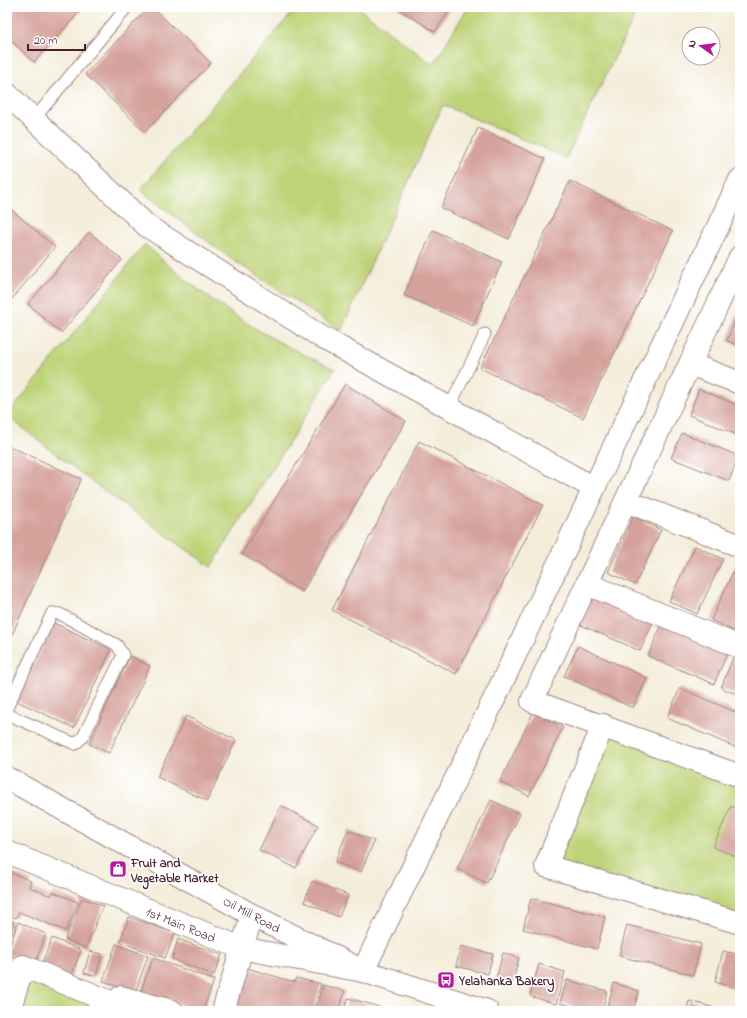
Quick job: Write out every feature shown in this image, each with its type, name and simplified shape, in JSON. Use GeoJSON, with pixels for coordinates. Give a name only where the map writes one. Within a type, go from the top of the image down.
{"type":"FeatureCollection","features":[{"type":"Feature","properties":{"kind":"street"},"geometry":{"type":"LineString","coordinates":[[7,94],[147,226],[323,338],[594,488]]}},
{"type":"Feature","properties":{"kind":"street"},"geometry":{"type":"LineString","coordinates":[[363,971],[740,180]]}},
{"type":"Feature","properties":{"kind":"street"},"geometry":{"type":"LineString","coordinates":[[740,257],[532,700],[740,776]]}},
{"type":"Feature","properties":{"kind":"street"},"geometry":{"type":"LineString","coordinates":[[690,364],[740,383]]}},
{"type":"Feature","properties":{"kind":"street"},"geometry":{"type":"LineString","coordinates":[[626,501],[740,546]]}},
{"type":"Feature","properties":{"kind":"street"},"geometry":{"type":"LineString","coordinates":[[587,584],[740,647]]}},
{"type":"Feature","properties":{"kind":"street"},"geometry":{"type":"LineString","coordinates":[[603,725],[546,866],[740,923]]}},
{"type":"Feature","properties":{"kind":"street","name":"Oil Mill Road"},"geometry":{"type":"LineString","coordinates":[[7,778],[252,915],[363,971],[487,1011]]}},
{"type":"Feature","properties":{"kind":"street","name":"1st Main Road"},"geometry":{"type":"LineString","coordinates":[[7,852],[241,948],[363,971]]}},
{"type":"Feature","properties":{"kind":"street"},"geometry":{"type":"LineString","coordinates":[[223,1011],[252,915]]}},
{"type":"Feature","properties":{"kind":"street"},"geometry":{"type":"LineString","coordinates":[[9,1011],[23,966],[117,1008],[121,997],[172,1011]]}},
{"type":"Feature","properties":{"kind":"lane"},"geometry":{"type":"LineString","coordinates":[[34,119],[127,7]]}},
{"type":"Feature","properties":{"kind":"lane"},"geometry":{"type":"LineString","coordinates":[[449,408],[485,334]]}},
{"type":"Feature","properties":{"kind":"lane"},"geometry":{"type":"LineString","coordinates":[[7,708],[52,613],[60,614],[117,645],[123,655],[83,737],[75,744],[7,714]]}},
{"type":"Feature","properties":{"kind":"green space"},"geometry":{"type":"Polygon","coordinates":[[[297,7],[357,7],[433,65],[468,7],[639,7],[566,158],[443,105],[341,331],[230,258],[140,190],[297,7]]]}},
{"type":"Feature","properties":{"kind":"green space"},"geometry":{"type":"Polygon","coordinates":[[[145,244],[189,282],[234,315],[283,344],[335,369],[211,567],[95,484],[7,416],[145,244]]]}},
{"type":"Feature","properties":{"kind":"green space"},"geometry":{"type":"Polygon","coordinates":[[[603,725],[740,776],[740,923],[546,866],[603,725]]]}},
{"type":"Feature","properties":{"kind":"green space"},"geometry":{"type":"Polygon","coordinates":[[[29,973],[112,1011],[17,1011],[29,973]]]}},
{"type":"Feature","properties":{"kind":"building"},"geometry":{"type":"Polygon","coordinates":[[[11,7],[84,7],[34,62],[7,37],[7,11],[11,7]]]}},
{"type":"Feature","properties":{"kind":"building"},"geometry":{"type":"Polygon","coordinates":[[[149,7],[152,7],[211,63],[145,132],[85,74],[149,7]]]}},
{"type":"Feature","properties":{"kind":"building"},"geometry":{"type":"Polygon","coordinates":[[[396,7],[452,7],[435,32],[396,7]]]}},
{"type":"Feature","properties":{"kind":"building"},"geometry":{"type":"Polygon","coordinates":[[[478,128],[545,159],[509,239],[441,208],[478,128]]]}},
{"type":"Feature","properties":{"kind":"building"},"geometry":{"type":"Polygon","coordinates":[[[570,181],[673,231],[583,418],[480,368],[570,181]]]}},
{"type":"Feature","properties":{"kind":"building"},"geometry":{"type":"Polygon","coordinates":[[[7,206],[55,247],[7,305],[7,206]]]}},
{"type":"Feature","properties":{"kind":"building"},"geometry":{"type":"Polygon","coordinates":[[[433,230],[502,262],[473,326],[404,295],[433,230]]]}},
{"type":"Feature","properties":{"kind":"building"},"geometry":{"type":"Polygon","coordinates":[[[89,232],[122,260],[61,333],[28,304],[89,232]]]}},
{"type":"Feature","properties":{"kind":"building"},"geometry":{"type":"Polygon","coordinates":[[[737,315],[740,316],[740,346],[727,341],[737,315]]]}},
{"type":"Feature","properties":{"kind":"building"},"geometry":{"type":"Polygon","coordinates":[[[345,384],[406,421],[302,592],[242,554],[345,384]]]}},
{"type":"Feature","properties":{"kind":"building"},"geometry":{"type":"Polygon","coordinates":[[[699,389],[740,406],[740,436],[689,415],[699,389]]]}},
{"type":"Feature","properties":{"kind":"building"},"geometry":{"type":"Polygon","coordinates":[[[682,433],[739,456],[729,481],[671,458],[682,433]]]}},
{"type":"Feature","properties":{"kind":"building"},"geometry":{"type":"Polygon","coordinates":[[[419,441],[543,505],[456,674],[332,610],[419,441]]]}},
{"type":"Feature","properties":{"kind":"building"},"geometry":{"type":"Polygon","coordinates":[[[7,445],[81,479],[7,646],[7,445]]]}},
{"type":"Feature","properties":{"kind":"building"},"geometry":{"type":"Polygon","coordinates":[[[633,517],[661,530],[635,585],[608,572],[633,517]]]}},
{"type":"Feature","properties":{"kind":"building"},"geometry":{"type":"Polygon","coordinates":[[[695,546],[723,559],[697,614],[669,601],[695,546]]]}},
{"type":"Feature","properties":{"kind":"building"},"geometry":{"type":"Polygon","coordinates":[[[736,565],[740,567],[740,630],[738,633],[711,620],[736,565]]]}},
{"type":"Feature","properties":{"kind":"building"},"geometry":{"type":"Polygon","coordinates":[[[588,590],[654,620],[640,651],[574,622],[588,590]]]}},
{"type":"Feature","properties":{"kind":"building"},"geometry":{"type":"Polygon","coordinates":[[[54,623],[111,650],[74,728],[17,701],[54,623]]]}},
{"type":"Feature","properties":{"kind":"building"},"geometry":{"type":"Polygon","coordinates":[[[662,624],[728,652],[714,684],[648,656],[662,624]]]}},
{"type":"Feature","properties":{"kind":"building"},"geometry":{"type":"Polygon","coordinates":[[[578,646],[647,678],[633,708],[564,676],[578,646]]]}},
{"type":"Feature","properties":{"kind":"building"},"geometry":{"type":"Polygon","coordinates":[[[734,655],[740,658],[740,695],[721,688],[734,655]]]}},
{"type":"Feature","properties":{"kind":"building"},"geometry":{"type":"Polygon","coordinates":[[[130,656],[150,666],[109,753],[89,744],[130,656]]]}},
{"type":"Feature","properties":{"kind":"building"},"geometry":{"type":"Polygon","coordinates":[[[680,688],[740,714],[740,741],[737,748],[667,718],[680,688]]]}},
{"type":"Feature","properties":{"kind":"building"},"geometry":{"type":"Polygon","coordinates":[[[533,713],[563,727],[529,796],[500,782],[533,713]]]}},
{"type":"Feature","properties":{"kind":"building"},"geometry":{"type":"Polygon","coordinates":[[[186,716],[236,740],[207,801],[157,777],[186,716]]]}},
{"type":"Feature","properties":{"kind":"building"},"geometry":{"type":"Polygon","coordinates":[[[491,800],[520,814],[487,883],[457,869],[491,800]]]}},
{"type":"Feature","properties":{"kind":"building"},"geometry":{"type":"Polygon","coordinates":[[[281,806],[318,825],[296,868],[259,850],[281,806]]]}},
{"type":"Feature","properties":{"kind":"building"},"geometry":{"type":"Polygon","coordinates":[[[731,806],[740,810],[740,858],[713,847],[731,806]]]}},
{"type":"Feature","properties":{"kind":"building"},"geometry":{"type":"Polygon","coordinates":[[[348,830],[374,841],[361,872],[335,862],[348,830]]]}},
{"type":"Feature","properties":{"kind":"building"},"geometry":{"type":"Polygon","coordinates":[[[7,871],[31,881],[29,887],[51,896],[53,892],[78,902],[66,931],[19,912],[16,918],[7,915],[7,871]]]}},
{"type":"Feature","properties":{"kind":"building"},"geometry":{"type":"Polygon","coordinates":[[[312,881],[348,895],[339,917],[304,902],[312,881]]]}},
{"type":"Feature","properties":{"kind":"building"},"geometry":{"type":"Polygon","coordinates":[[[82,898],[103,906],[86,948],[65,939],[82,898]]]}},
{"type":"Feature","properties":{"kind":"building"},"geometry":{"type":"Polygon","coordinates":[[[531,898],[605,917],[597,949],[523,929],[531,898]]]}},
{"type":"Feature","properties":{"kind":"building"},"geometry":{"type":"Polygon","coordinates":[[[129,917],[175,933],[165,958],[120,942],[129,917]]]}},
{"type":"Feature","properties":{"kind":"building"},"geometry":{"type":"Polygon","coordinates":[[[7,919],[14,922],[7,941],[7,919]]]}},
{"type":"Feature","properties":{"kind":"building"},"geometry":{"type":"Polygon","coordinates":[[[18,922],[46,934],[35,964],[7,954],[18,922]]]}},
{"type":"Feature","properties":{"kind":"building"},"geometry":{"type":"Polygon","coordinates":[[[627,925],[701,944],[693,975],[619,956],[627,925]]]}},
{"type":"Feature","properties":{"kind":"building"},"geometry":{"type":"Polygon","coordinates":[[[52,938],[81,950],[69,982],[39,970],[52,938]]]}},
{"type":"Feature","properties":{"kind":"building"},"geometry":{"type":"Polygon","coordinates":[[[178,939],[222,955],[214,975],[172,959],[178,939]]]}},
{"type":"Feature","properties":{"kind":"building"},"geometry":{"type":"Polygon","coordinates":[[[116,944],[148,956],[135,993],[103,981],[116,944]]]}},
{"type":"Feature","properties":{"kind":"building"},"geometry":{"type":"Polygon","coordinates":[[[461,946],[493,954],[488,974],[456,966],[461,946]]]}},
{"type":"Feature","properties":{"kind":"building"},"geometry":{"type":"Polygon","coordinates":[[[90,951],[102,954],[96,976],[84,973],[90,951]]]}},
{"type":"Feature","properties":{"kind":"building"},"geometry":{"type":"Polygon","coordinates":[[[723,951],[740,955],[740,989],[715,982],[723,951]]]}},
{"type":"Feature","properties":{"kind":"building"},"geometry":{"type":"Polygon","coordinates":[[[503,953],[519,958],[512,984],[496,979],[503,953]]]}},
{"type":"Feature","properties":{"kind":"building"},"geometry":{"type":"Polygon","coordinates":[[[153,958],[214,980],[203,1011],[198,1011],[141,991],[153,958]]]}},
{"type":"Feature","properties":{"kind":"building"},"geometry":{"type":"Polygon","coordinates":[[[539,964],[565,972],[556,1004],[530,996],[539,964]]]}},
{"type":"Feature","properties":{"kind":"building"},"geometry":{"type":"Polygon","coordinates":[[[247,968],[294,982],[296,978],[321,984],[313,1011],[250,1011],[236,1007],[247,968]]]}},
{"type":"Feature","properties":{"kind":"building"},"geometry":{"type":"Polygon","coordinates":[[[567,980],[607,991],[602,1011],[589,1011],[560,1003],[567,980]]]}},
{"type":"Feature","properties":{"kind":"building"},"geometry":{"type":"Polygon","coordinates":[[[614,983],[639,991],[633,1011],[606,1011],[614,983]]]}},
{"type":"Feature","properties":{"kind":"building"},"geometry":{"type":"Polygon","coordinates":[[[323,985],[345,991],[339,1011],[316,1011],[323,985]]]}},
{"type":"Feature","properties":{"kind":"building"},"geometry":{"type":"Polygon","coordinates":[[[348,998],[373,1005],[391,1011],[344,1011],[348,998]]]}},
{"type":"Feature","properties":{"kind":"building"},"geometry":{"type":"Polygon","coordinates":[[[689,1001],[712,1007],[711,1011],[686,1011],[689,1001]]]}},
{"type":"Feature","properties":{"kind":"place","name":"Fruit and Vegetable Market"},"geometry":{"type":"Point","coordinates":[118,869]}},
{"type":"Feature","properties":{"kind":"place","name":"Yelahanka Bakery"},"geometry":{"type":"Point","coordinates":[446,980]}}]}
